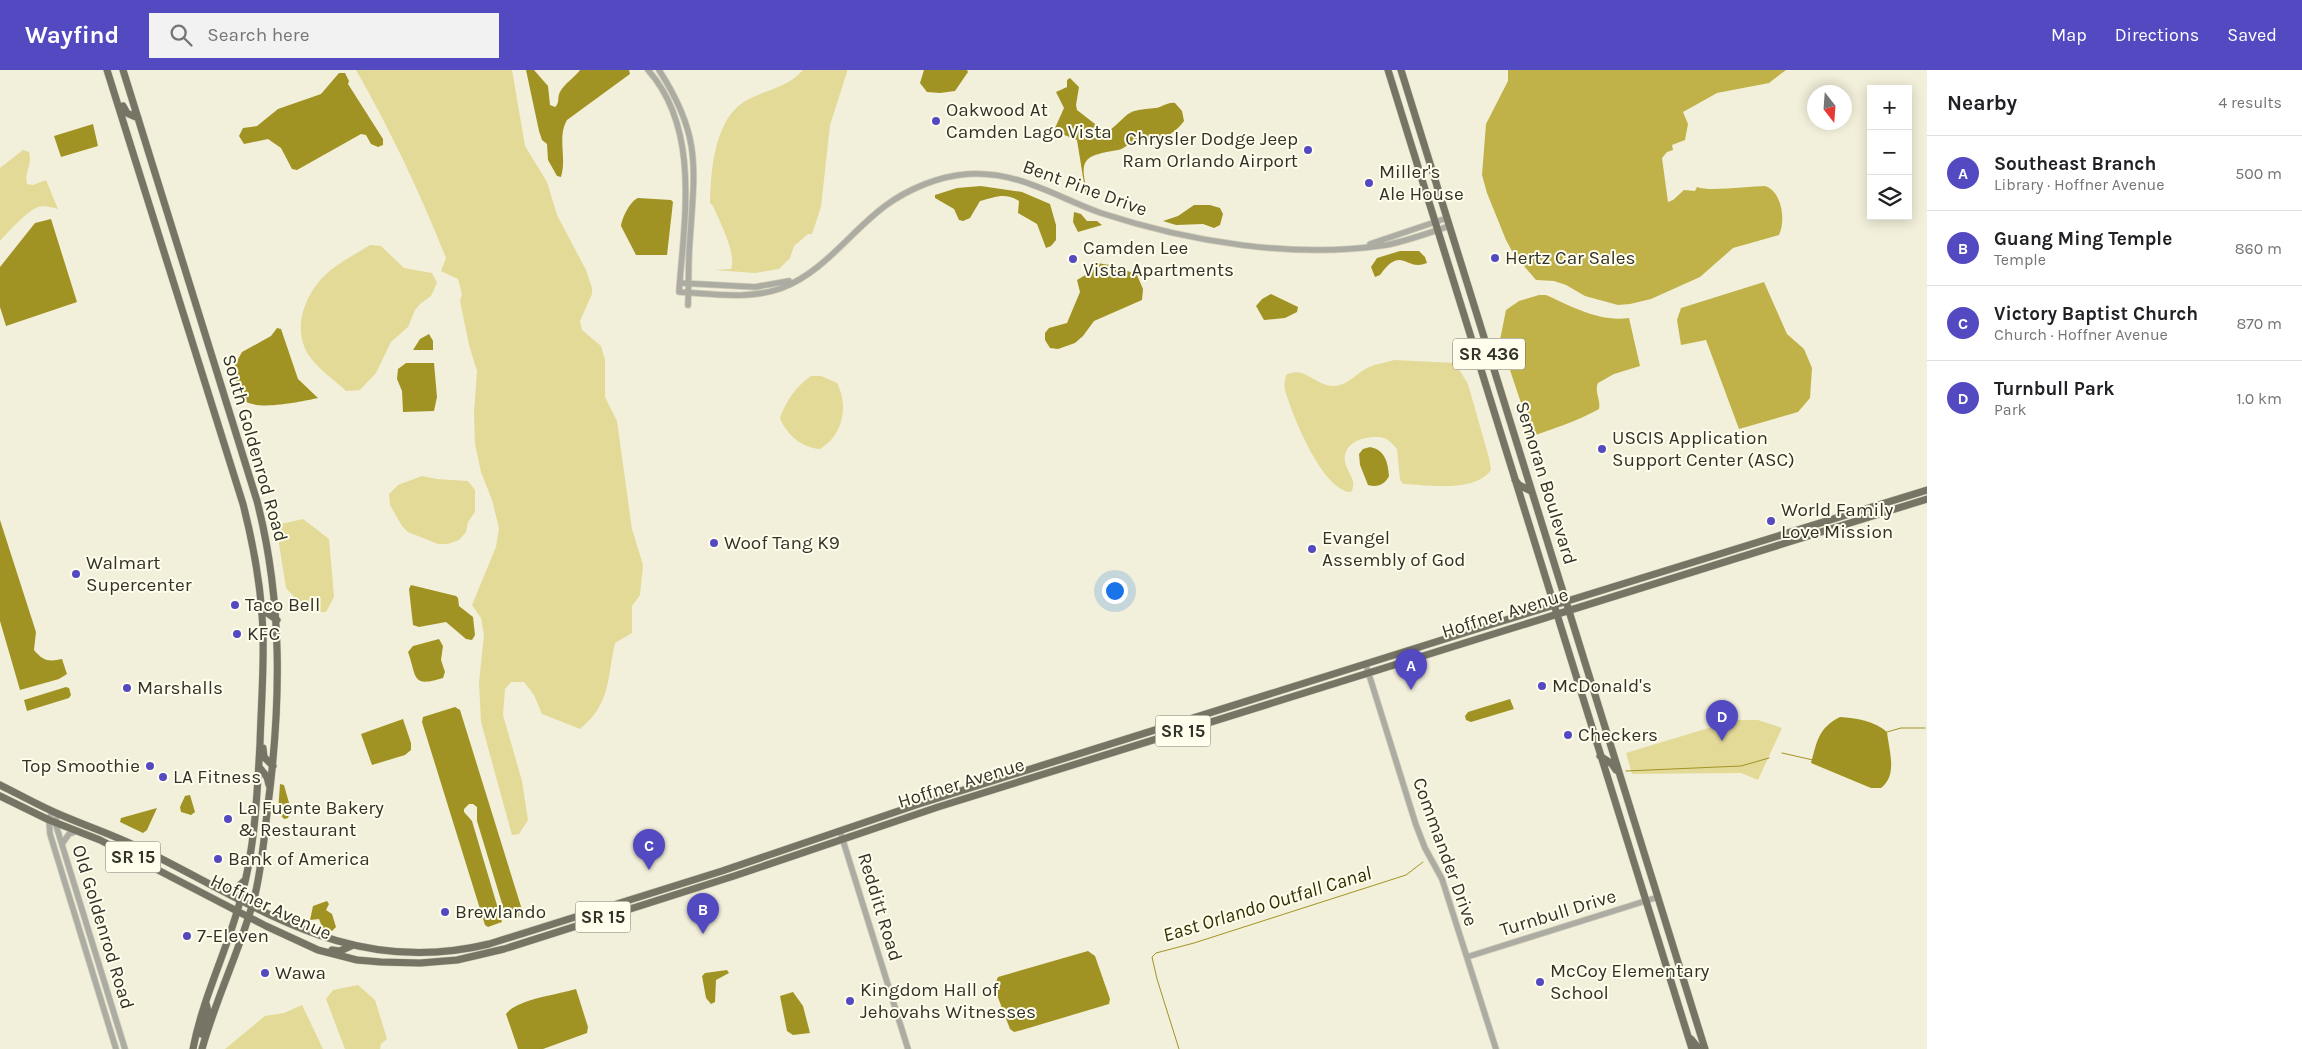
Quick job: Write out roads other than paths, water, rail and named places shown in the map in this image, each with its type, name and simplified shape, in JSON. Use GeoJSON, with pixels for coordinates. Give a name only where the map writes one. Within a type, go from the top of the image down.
{"type":"FeatureCollection","features":[{"type":"Feature","properties":{"kind":"main road","name":"South Goldenrod Road"},"geometry":{"type":"LineString","coordinates":[[107,70],[240,496],[254,554],[263,633],[259,767],[255,824],[241,900],[222,957]]}},
{"type":"Feature","properties":{"kind":"main road"},"geometry":{"type":"LineString","coordinates":[[111,70],[123,109],[138,118]]}},
{"type":"Feature","properties":{"kind":"main road","name":"South Goldenrod Road"},"geometry":{"type":"LineString","coordinates":[[123,70],[266,535],[277,620],[278,663],[273,766],[260,868],[244,934],[216,1005]]}},
{"type":"Feature","properties":{"kind":"main road","name":"Semoran Boulevard"},"geometry":{"type":"LineString","coordinates":[[1388,70],[1692,1049]]}},
{"type":"Feature","properties":{"kind":"main road","name":"Semoran Boulevard"},"geometry":{"type":"LineString","coordinates":[[1401,70],[1706,1049]]}},
{"type":"Feature","properties":{"kind":"main road"},"geometry":{"type":"LineString","coordinates":[[124,123],[135,125],[153,178],[159,189]]}},
{"type":"Feature","properties":{"kind":"main road"},"geometry":{"type":"LineString","coordinates":[[157,226],[163,234],[177,280],[181,286],[190,289]]}},
{"type":"Feature","properties":{"kind":"main road"},"geometry":{"type":"LineString","coordinates":[[178,294],[185,295],[192,303],[207,350],[213,360]]}},
{"type":"Feature","properties":{"kind":"main road"},"geometry":{"type":"LineString","coordinates":[[1513,476],[1519,485],[1531,491]]}},
{"type":"Feature","properties":{"kind":"main road","name":"Hoffner Avenue"},"geometry":{"type":"LineString","coordinates":[[55,813],[146,851],[252,906],[312,934],[383,952],[439,954],[476,948],[698,879],[840,830],[1019,773],[1927,490]]}},
{"type":"Feature","properties":{"kind":"main road","name":"Hoffner Avenue"},"geometry":{"type":"LineString","coordinates":[[0,796],[52,821],[100,840],[266,926],[318,950],[357,960],[404,964],[450,960],[483,954],[547,935],[728,878],[998,788],[1927,499]]}},
{"type":"Feature","properties":{"kind":"main road"},"geometry":{"type":"LineString","coordinates":[[1753,553],[1757,549],[1800,536],[1804,529]]}},
{"type":"Feature","properties":{"kind":"main road"},"geometry":{"type":"LineString","coordinates":[[254,554],[260,565],[267,613],[277,620]]}},
{"type":"Feature","properties":{"kind":"main road"},"geometry":{"type":"LineString","coordinates":[[1158,738],[1165,730],[1197,721],[1201,716]]}},
{"type":"Feature","properties":{"kind":"main road"},"geometry":{"type":"LineString","coordinates":[[260,732],[263,740],[264,757],[273,766]]}},
{"type":"Feature","properties":{"kind":"main road"},"geometry":{"type":"LineString","coordinates":[[1103,756],[1107,751],[1142,739],[1146,733]]}},
{"type":"Feature","properties":{"kind":"main road"},"geometry":{"type":"LineString","coordinates":[[1600,756],[1612,764],[1619,774]]}},
{"type":"Feature","properties":{"kind":"main road"},"geometry":{"type":"LineString","coordinates":[[1023,781],[1031,773],[1042,769],[1048,764]]}},
{"type":"Feature","properties":{"kind":"main road"},"geometry":{"type":"LineString","coordinates":[[259,767],[267,776],[270,790]]}},
{"type":"Feature","properties":{"kind":"main road"},"geometry":{"type":"LineString","coordinates":[[998,788],[1000,785],[1013,780],[1019,773]]}},
{"type":"Feature","properties":{"kind":"main road","name":"SR 15"},"geometry":{"type":"LineString","coordinates":[[0,785],[55,813]]}},
{"type":"Feature","properties":{"kind":"main road"},"geometry":{"type":"LineString","coordinates":[[100,840],[134,854],[146,851]]}},
{"type":"Feature","properties":{"kind":"main road"},"geometry":{"type":"LineString","coordinates":[[728,878],[730,875],[751,866],[754,860]]}},
{"type":"Feature","properties":{"kind":"main road"},"geometry":{"type":"LineString","coordinates":[[673,895],[681,888],[693,884],[698,879]]}},
{"type":"Feature","properties":{"kind":"main road"},"geometry":{"type":"LineString","coordinates":[[223,891],[236,889],[245,880]]}},
{"type":"Feature","properties":{"kind":"main road"},"geometry":{"type":"LineString","coordinates":[[604,917],[607,911],[635,902],[640,897]]}},
{"type":"Feature","properties":{"kind":"main road"},"geometry":{"type":"LineString","coordinates":[[547,935],[553,929],[589,917],[592,912]]}},
{"type":"Feature","properties":{"kind":"main road"},"geometry":{"type":"LineString","coordinates":[[244,934],[252,927],[266,926]]}},
{"type":"Feature","properties":{"kind":"main road"},"geometry":{"type":"LineString","coordinates":[[300,942],[333,951],[340,951],[353,945]]}},
{"type":"Feature","properties":{"kind":"main road"},"geometry":{"type":"LineString","coordinates":[[357,960],[372,954],[406,956],[413,954]]}},
{"type":"Feature","properties":{"kind":"main road"},"geometry":{"type":"LineString","coordinates":[[193,1049],[205,1002],[222,957]]}},
{"type":"Feature","properties":{"kind":"main road"},"geometry":{"type":"LineString","coordinates":[[202,1049],[216,1005],[211,999],[222,957]]}},
{"type":"Feature","properties":{"kind":"main road"},"geometry":{"type":"LineString","coordinates":[[198,1049],[208,1012],[205,1002]]}},
{"type":"Feature","properties":{"kind":"main road"},"geometry":{"type":"LineString","coordinates":[[1688,1034],[1699,1049]]}},
{"type":"Feature","properties":{"kind":"street"},"geometry":{"type":"LineString","coordinates":[[648,70],[666,97],[676,120],[682,144],[686,188],[680,283]]}},
{"type":"Feature","properties":{"kind":"street"},"geometry":{"type":"LineString","coordinates":[[659,70],[674,93],[685,118],[693,150],[695,188],[690,240],[688,305]]}},
{"type":"Feature","properties":{"kind":"street","name":"Bent Pine Drive"},"geometry":{"type":"LineString","coordinates":[[801,278],[755,287],[680,283],[680,292],[733,295],[758,294],[781,288],[801,278],[834,255],[885,206],[936,179],[969,174],[1008,176],[1033,183],[1094,210],[1179,236],[1283,249],[1336,250],[1361,248],[1388,244],[1449,226]]}},
{"type":"Feature","properties":{"kind":"street"},"geometry":{"type":"LineString","coordinates":[[686,188],[695,188]]}},
{"type":"Feature","properties":{"kind":"street","name":"Bent Pine Drive"},"geometry":{"type":"LineString","coordinates":[[1361,248],[1447,218]]}},
{"type":"Feature","properties":{"kind":"street","name":"Commander Drive"},"geometry":{"type":"LineString","coordinates":[[1366,665],[1416,824],[1425,848],[1442,879],[1496,1049]]}},
{"type":"Feature","properties":{"kind":"street"},"geometry":{"type":"LineString","coordinates":[[52,821],[55,813]]}},
{"type":"Feature","properties":{"kind":"street","name":"Old Goldenrod Road"},"geometry":{"type":"LineString","coordinates":[[52,821],[50,834],[116,1049]]}},
{"type":"Feature","properties":{"kind":"street","name":"Old Goldenrod Road"},"geometry":{"type":"LineString","coordinates":[[52,821],[62,844],[125,1049]]}},
{"type":"Feature","properties":{"kind":"street","name":"Redditt Road"},"geometry":{"type":"LineString","coordinates":[[840,830],[908,1049]]}},
{"type":"Feature","properties":{"kind":"street"},"geometry":{"type":"LineString","coordinates":[[62,844],[69,834],[78,831]]}},
{"type":"Feature","properties":{"kind":"street"},"geometry":{"type":"LineString","coordinates":[[66,888],[78,898]]}},
{"type":"Feature","properties":{"kind":"street","name":"Turnbull Drive"},"geometry":{"type":"LineString","coordinates":[[1467,957],[1658,897]]}},
{"type":"Feature","properties":{"kind":"waterway","name":"East Orlando Outfall Canal"},"geometry":{"type":"LineString","coordinates":[[1887,732],[1901,728],[1925,728]]}},
{"type":"Feature","properties":{"kind":"waterway","name":"East Orlando Outfall Canal"},"geometry":{"type":"LineString","coordinates":[[1782,753],[1813,760]]}},
{"type":"Feature","properties":{"kind":"waterway","name":"East Orlando Outfall Canal"},"geometry":{"type":"LineString","coordinates":[[1626,771],[1741,766],[1769,758]]}},
{"type":"Feature","properties":{"kind":"waterway","name":"East Orlando Outfall Canal"},"geometry":{"type":"LineString","coordinates":[[1179,1049],[1157,979],[1152,957],[1156,953],[1194,943],[1406,875],[1423,862]]}},
{"type":"Feature","properties":{"kind":"place","name":"Oakwood At Camden Lago Vista"},"geometry":{"type":"Point","coordinates":[936,121]}},
{"type":"Feature","properties":{"kind":"place","name":"Chrysler Dodge Jeep Ram Orlando Airport"},"geometry":{"type":"Point","coordinates":[1308,150]}},
{"type":"Feature","properties":{"kind":"place","name":"Miller's Ale House"},"geometry":{"type":"Point","coordinates":[1369,183]}},
{"type":"Feature","properties":{"kind":"place","name":"Hertz Car Sales"},"geometry":{"type":"Point","coordinates":[1495,258]}},
{"type":"Feature","properties":{"kind":"place","name":"Camden Lee Vista Apartments"},"geometry":{"type":"Point","coordinates":[1073,259]}},
{"type":"Feature","properties":{"kind":"place","name":"USCIS Application Support Center (ASC)"},"geometry":{"type":"Point","coordinates":[1602,449]}},
{"type":"Feature","properties":{"kind":"place","name":"World Family Love Mission"},"geometry":{"type":"Point","coordinates":[1771,521]}},
{"type":"Feature","properties":{"kind":"place","name":"Woof Tang K9"},"geometry":{"type":"Point","coordinates":[714,543]}},
{"type":"Feature","properties":{"kind":"place","name":"Evangel Assembly of God"},"geometry":{"type":"Point","coordinates":[1312,549]}},
{"type":"Feature","properties":{"kind":"place","name":"Walmart Supercenter"},"geometry":{"type":"Point","coordinates":[76,574]}},
{"type":"Feature","properties":{"kind":"place","name":"Taco Bell"},"geometry":{"type":"Point","coordinates":[235,605]}},
{"type":"Feature","properties":{"kind":"place","name":"KFC"},"geometry":{"type":"Point","coordinates":[237,634]}},
{"type":"Feature","properties":{"kind":"place","name":"McDonald's"},"geometry":{"type":"Point","coordinates":[1542,686]}},
{"type":"Feature","properties":{"kind":"place","name":"Marshalls"},"geometry":{"type":"Point","coordinates":[127,688]}},
{"type":"Feature","properties":{"kind":"place","name":"Southeast Branch"},"geometry":{"type":"Point","coordinates":[1411,690]}},
{"type":"Feature","properties":{"kind":"place","name":"Checkers"},"geometry":{"type":"Point","coordinates":[1568,735]}},
{"type":"Feature","properties":{"kind":"place","name":"Turnbull Park"},"geometry":{"type":"Point","coordinates":[1722,741]}},
{"type":"Feature","properties":{"kind":"place","name":"Top Smoothie"},"geometry":{"type":"Point","coordinates":[150,766]}},
{"type":"Feature","properties":{"kind":"place","name":"LA Fitness"},"geometry":{"type":"Point","coordinates":[163,777]}},
{"type":"Feature","properties":{"kind":"place","name":"La Fuente Bakery & Restaurant"},"geometry":{"type":"Point","coordinates":[228,819]}},
{"type":"Feature","properties":{"kind":"place","name":"Bank of America"},"geometry":{"type":"Point","coordinates":[218,859]}},
{"type":"Feature","properties":{"kind":"place","name":"Victory Baptist Church"},"geometry":{"type":"Point","coordinates":[649,870]}},
{"type":"Feature","properties":{"kind":"place","name":"Brewlando"},"geometry":{"type":"Point","coordinates":[445,912]}},
{"type":"Feature","properties":{"kind":"place","name":"Guang Ming Temple"},"geometry":{"type":"Point","coordinates":[703,934]}},
{"type":"Feature","properties":{"kind":"place","name":"7-Eleven"},"geometry":{"type":"Point","coordinates":[187,936]}},
{"type":"Feature","properties":{"kind":"place","name":"Wawa"},"geometry":{"type":"Point","coordinates":[265,973]}},
{"type":"Feature","properties":{"kind":"place","name":"McCoy Elementary School"},"geometry":{"type":"Point","coordinates":[1540,982]}},
{"type":"Feature","properties":{"kind":"place","name":"Kingdom Hall of Jehovahs Witnesses"},"geometry":{"type":"Point","coordinates":[850,1001]}}]}
